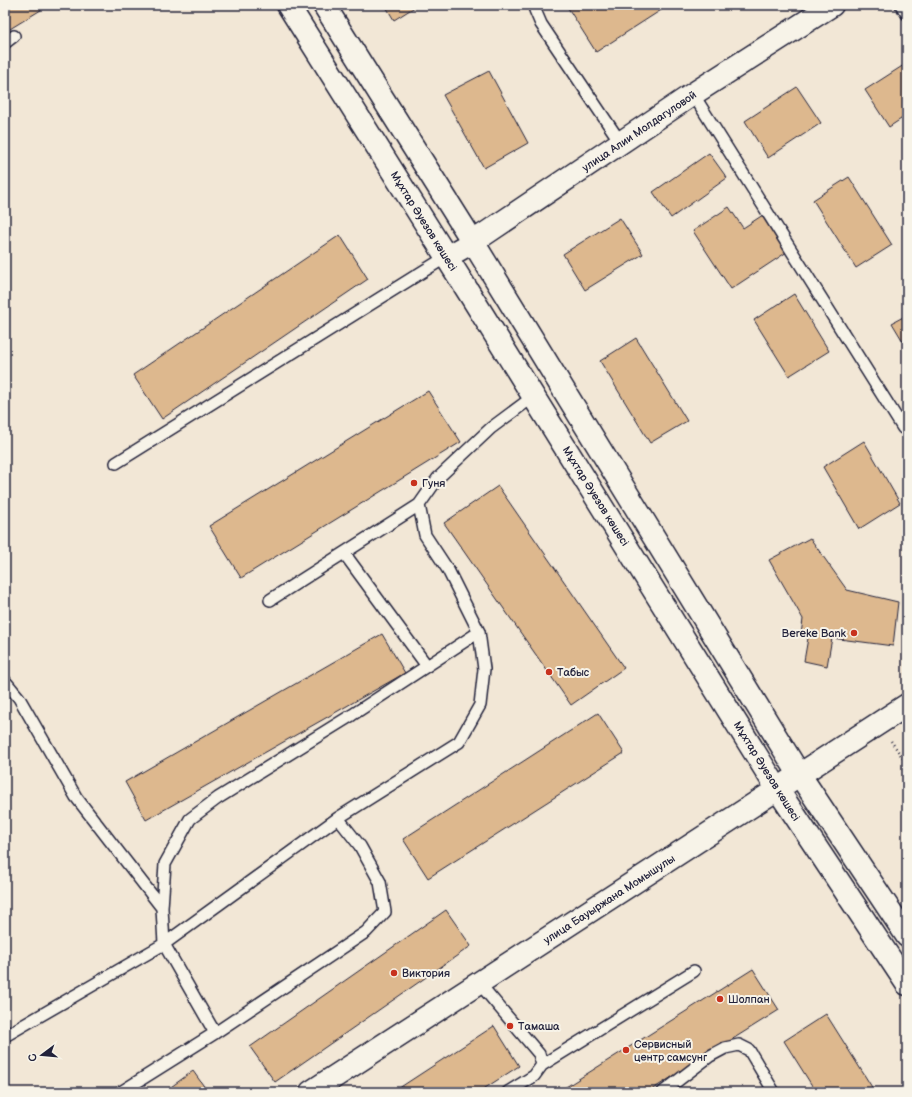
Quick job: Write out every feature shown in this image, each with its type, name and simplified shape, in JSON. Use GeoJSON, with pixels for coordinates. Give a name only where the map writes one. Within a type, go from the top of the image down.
{"type":"FeatureCollection","features":[{"type":"Feature","properties":{"kind":"street","name":"Мұхтар Әуезов көшесі"},"geometry":{"type":"LineString","coordinates":[[288,5],[534,396],[778,790],[907,984]]}},
{"type":"Feature","properties":{"kind":"street"},"geometry":{"type":"LineString","coordinates":[[324,5],[473,242],[799,774],[907,936]]}},
{"type":"Feature","properties":{"kind":"street","name":"улица Алии Молдагуловой"},"geometry":{"type":"LineString","coordinates":[[446,257],[473,242],[693,94],[832,5]]}},
{"type":"Feature","properties":{"kind":"street","name":"улица Бауыржана Момышулы"},"geometry":{"type":"LineString","coordinates":[[310,1092],[907,705]]}},
{"type":"Feature","properties":{"kind":"lane"},"geometry":{"type":"LineString","coordinates":[[536,5],[535,10],[541,24],[621,143]]}},
{"type":"Feature","properties":{"kind":"lane"},"geometry":{"type":"LineString","coordinates":[[902,5],[907,14]]}},
{"type":"Feature","properties":{"kind":"lane"},"geometry":{"type":"LineString","coordinates":[[5,43],[14,36]]}},
{"type":"Feature","properties":{"kind":"lane"},"geometry":{"type":"LineString","coordinates":[[693,94],[903,428],[907,430]]}},
{"type":"Feature","properties":{"kind":"lane"},"geometry":{"type":"LineString","coordinates":[[116,463],[446,257]]}},
{"type":"Feature","properties":{"kind":"lane"},"geometry":{"type":"LineString","coordinates":[[270,600],[419,505],[438,478],[491,428],[534,396]]}},
{"type":"Feature","properties":{"kind":"lane"},"geometry":{"type":"LineString","coordinates":[[5,1036],[164,944],[338,818],[459,742],[480,705],[484,669],[479,632],[448,570],[425,535],[419,505]]}},
{"type":"Feature","properties":{"kind":"lane"},"geometry":{"type":"LineString","coordinates":[[344,553],[428,666]]}},
{"type":"Feature","properties":{"kind":"lane"},"geometry":{"type":"LineString","coordinates":[[215,1033],[164,944],[162,908],[165,864],[190,819],[218,798],[352,716],[479,632]]}},
{"type":"Feature","properties":{"kind":"lane"},"geometry":{"type":"LineString","coordinates":[[5,681],[19,698],[76,797],[162,908]]}},
{"type":"Feature","properties":{"kind":"lane"},"geometry":{"type":"LineString","coordinates":[[122,1092],[215,1033],[366,932],[385,912],[380,882],[360,846],[338,818]]}},
{"type":"Feature","properties":{"kind":"lane"},"geometry":{"type":"LineString","coordinates":[[508,1092],[519,1089],[534,1076],[542,1065],[694,971]]}},
{"type":"Feature","properties":{"kind":"lane"},"geometry":{"type":"LineString","coordinates":[[479,983],[539,1054],[542,1065]]}},
{"type":"Feature","properties":{"kind":"lane"},"geometry":{"type":"LineString","coordinates":[[663,1092],[710,1056],[724,1048],[739,1046],[748,1050],[774,1092]]}},
{"type":"Feature","properties":{"kind":"path"},"geometry":{"type":"LineString","coordinates":[[879,723],[907,764]]}},
{"type":"Feature","properties":{"kind":"building"},"geometry":{"type":"Polygon","coordinates":[[[5,5],[49,5],[5,32],[5,5]]]}},
{"type":"Feature","properties":{"kind":"building"},"geometry":{"type":"Polygon","coordinates":[[[385,5],[418,5],[394,20],[385,5]]]}},
{"type":"Feature","properties":{"kind":"building"},"geometry":{"type":"Polygon","coordinates":[[[573,5],[669,5],[596,52],[568,8],[573,5]]]}},
{"type":"Feature","properties":{"kind":"building"},"geometry":{"type":"Polygon","coordinates":[[[907,63],[907,115],[889,127],[865,90],[907,63]]]}},
{"type":"Feature","properties":{"kind":"building"},"geometry":{"type":"Polygon","coordinates":[[[489,71],[528,143],[484,168],[443,95],[489,71]]]}},
{"type":"Feature","properties":{"kind":"building"},"geometry":{"type":"Polygon","coordinates":[[[797,87],[821,123],[768,158],[745,121],[797,87]]]}},
{"type":"Feature","properties":{"kind":"building"},"geometry":{"type":"Polygon","coordinates":[[[709,153],[727,178],[671,218],[653,192],[709,153]]]}},
{"type":"Feature","properties":{"kind":"building"},"geometry":{"type":"Polygon","coordinates":[[[849,177],[892,245],[856,268],[813,200],[849,177]]]}},
{"type":"Feature","properties":{"kind":"building"},"geometry":{"type":"Polygon","coordinates":[[[729,207],[743,228],[766,213],[790,250],[731,289],[693,231],[729,207]]]}},
{"type":"Feature","properties":{"kind":"building"},"geometry":{"type":"Polygon","coordinates":[[[620,218],[643,254],[585,290],[563,254],[620,218]]]}},
{"type":"Feature","properties":{"kind":"building"},"geometry":{"type":"Polygon","coordinates":[[[340,235],[368,279],[162,419],[133,375],[340,235]]]}},
{"type":"Feature","properties":{"kind":"building"},"geometry":{"type":"Polygon","coordinates":[[[794,294],[829,351],[789,376],[754,320],[794,294]]]}},
{"type":"Feature","properties":{"kind":"building"},"geometry":{"type":"Polygon","coordinates":[[[907,315],[907,348],[892,323],[907,315]]]}},
{"type":"Feature","properties":{"kind":"building"},"geometry":{"type":"Polygon","coordinates":[[[636,338],[687,421],[650,443],[600,361],[636,338]]]}},
{"type":"Feature","properties":{"kind":"building"},"geometry":{"type":"Polygon","coordinates":[[[428,391],[461,442],[241,578],[209,526],[428,391]]]}},
{"type":"Feature","properties":{"kind":"building"},"geometry":{"type":"Polygon","coordinates":[[[864,441],[900,503],[859,529],[823,467],[864,441]]]}},
{"type":"Feature","properties":{"kind":"building"},"geometry":{"type":"Polygon","coordinates":[[[498,486],[624,668],[571,705],[444,523],[498,486]]]}},
{"type":"Feature","properties":{"kind":"building"},"geometry":{"type":"Polygon","coordinates":[[[810,538],[847,590],[898,602],[893,646],[832,638],[827,666],[804,661],[808,638],[801,635],[803,619],[769,560],[810,538]]]}},
{"type":"Feature","properties":{"kind":"building"},"geometry":{"type":"Polygon","coordinates":[[[382,634],[405,673],[146,820],[125,782],[382,634]]]}},
{"type":"Feature","properties":{"kind":"building"},"geometry":{"type":"Polygon","coordinates":[[[598,713],[624,753],[428,878],[403,839],[598,713]]]}},
{"type":"Feature","properties":{"kind":"building"},"geometry":{"type":"Polygon","coordinates":[[[446,910],[471,946],[275,1082],[250,1047],[446,910]]]}},
{"type":"Feature","properties":{"kind":"building"},"geometry":{"type":"Polygon","coordinates":[[[753,969],[779,1010],[648,1092],[558,1092],[753,969]]]}},
{"type":"Feature","properties":{"kind":"building"},"geometry":{"type":"Polygon","coordinates":[[[826,1014],[875,1092],[816,1092],[784,1041],[826,1014]]]}},
{"type":"Feature","properties":{"kind":"building"},"geometry":{"type":"Polygon","coordinates":[[[494,1026],[519,1066],[479,1092],[393,1092],[494,1026]]]}},
{"type":"Feature","properties":{"kind":"building"},"geometry":{"type":"Polygon","coordinates":[[[193,1071],[208,1092],[164,1092],[193,1071]]]}},
{"type":"Feature","properties":{"kind":"place","name":"Гуня"},"geometry":{"type":"Point","coordinates":[414,483]}},
{"type":"Feature","properties":{"kind":"place","name":"Bereke Bank"},"geometry":{"type":"Point","coordinates":[854,633]}},
{"type":"Feature","properties":{"kind":"place","name":"Табыс"},"geometry":{"type":"Point","coordinates":[549,672]}},
{"type":"Feature","properties":{"kind":"place","name":"Виктория"},"geometry":{"type":"Point","coordinates":[394,973]}},
{"type":"Feature","properties":{"kind":"place","name":"Шолпан"},"geometry":{"type":"Point","coordinates":[720,999]}},
{"type":"Feature","properties":{"kind":"place","name":"Тамаша"},"geometry":{"type":"Point","coordinates":[510,1026]}},
{"type":"Feature","properties":{"kind":"place","name":"Сервисный центр самсунг"},"geometry":{"type":"Point","coordinates":[626,1050]}}]}
